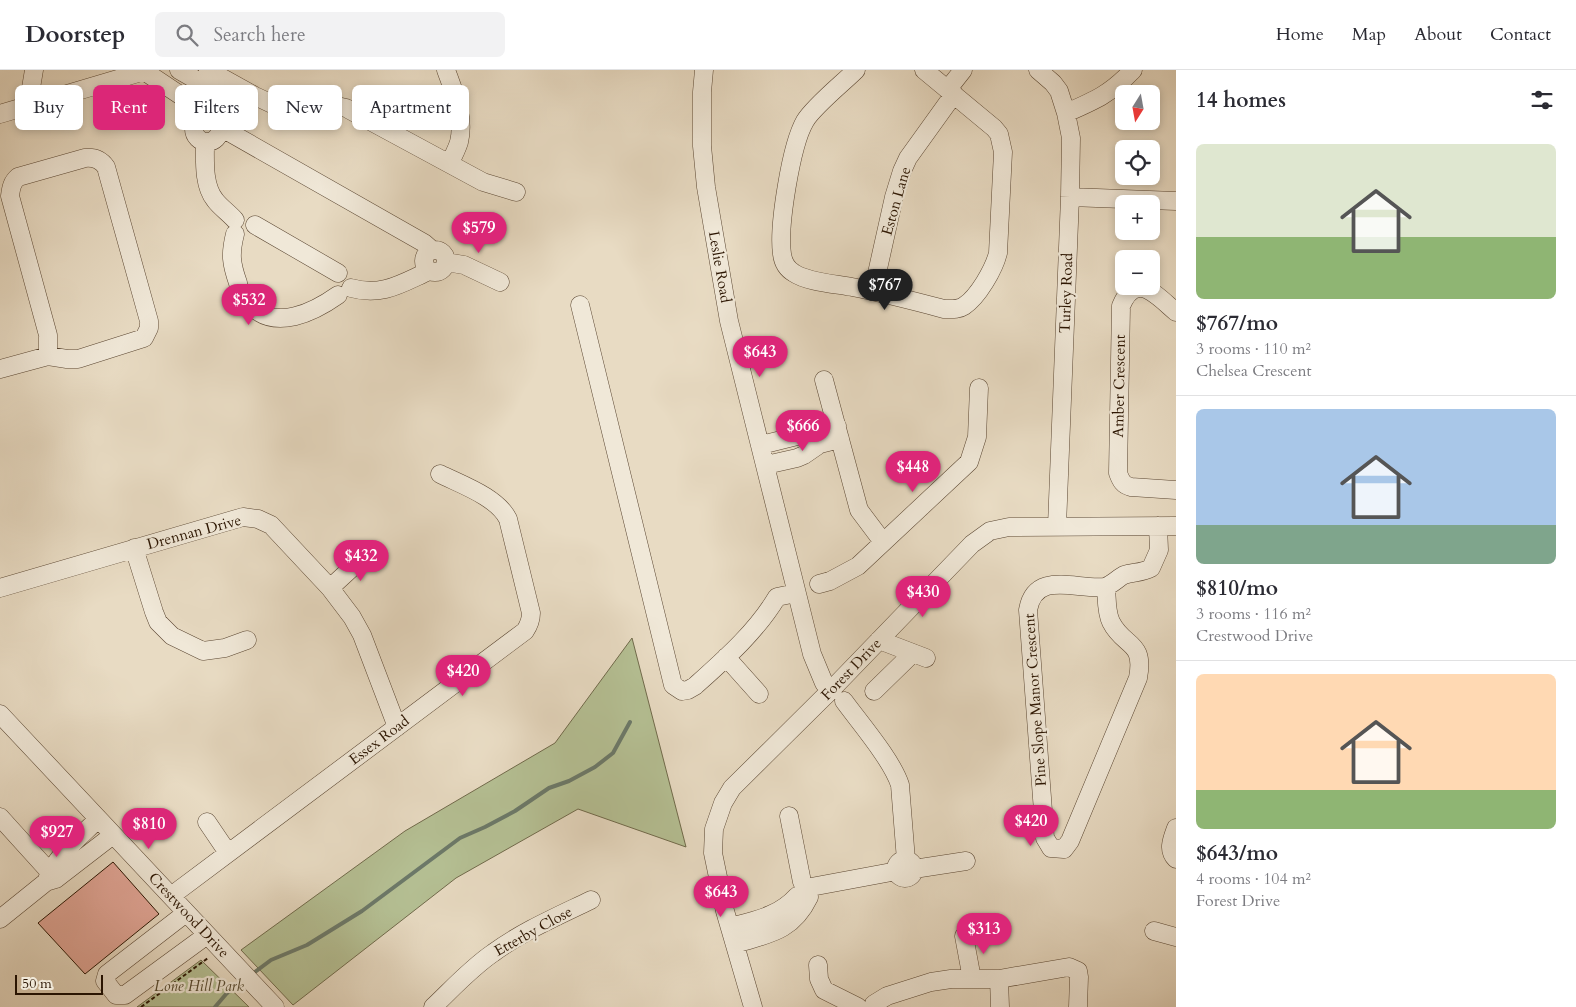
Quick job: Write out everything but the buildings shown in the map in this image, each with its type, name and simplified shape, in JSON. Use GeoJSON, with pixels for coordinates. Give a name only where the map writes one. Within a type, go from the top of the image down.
{"type":"FeatureCollection","features":[{"type":"Feature","properties":{"kind":"street"},"geometry":{"type":"LineString","coordinates":[[32,85],[34,70]]}},
{"type":"Feature","properties":{"kind":"street"},"geometry":{"type":"LineString","coordinates":[[179,70],[201,75],[287,111],[328,104],[346,108],[484,182],[516,192]]}},
{"type":"Feature","properties":{"kind":"street"},"geometry":{"type":"LineString","coordinates":[[446,70],[456,99],[461,125],[459,142],[450,163]]}},
{"type":"Feature","properties":{"kind":"street","name":"Leslie Road"},"geometry":{"type":"LineString","coordinates":[[704,70],[702,146],[706,187],[734,341],[796,593],[817,670],[824,683],[838,695],[890,765],[898,779],[906,867]]}},
{"type":"Feature","properties":{"kind":"street"},"geometry":{"type":"LineString","coordinates":[[856,70],[813,111],[805,120],[800,132],[788,179],[782,253],[787,268],[802,277],[873,291],[944,309],[957,309],[965,306],[994,267],[998,253],[1003,152],[999,134],[994,128],[924,70]]}},
{"type":"Feature","properties":{"kind":"street","name":"Eston Lane"},"geometry":{"type":"LineString","coordinates":[[873,291],[894,197],[902,171],[908,158],[963,70]]}},
{"type":"Feature","properties":{"kind":"street","name":"Turley Road"},"geometry":{"type":"LineString","coordinates":[[1038,70],[1059,91],[1066,113],[1071,144],[1057,526]]}},
{"type":"Feature","properties":{"kind":"street"},"geometry":{"type":"LineString","coordinates":[[1066,113],[1104,96],[1133,70]]}},
{"type":"Feature","properties":{"kind":"street"},"geometry":{"type":"LineString","coordinates":[[83,90],[146,71],[175,92]]}},
{"type":"Feature","properties":{"kind":"street"},"geometry":{"type":"LineString","coordinates":[[191,85],[201,75]]}},
{"type":"Feature","properties":{"kind":"street"},"geometry":{"type":"LineString","coordinates":[[0,114],[15,110]]}},
{"type":"Feature","properties":{"kind":"street"},"geometry":{"type":"LineString","coordinates":[[219,130],[213,142],[205,143],[208,183],[214,200],[235,227]]}},
{"type":"Feature","properties":{"kind":"street"},"geometry":{"type":"LineString","coordinates":[[229,130],[424,243],[432,250],[442,253],[446,262]]}},
{"type":"Feature","properties":{"kind":"street"},"geometry":{"type":"LineString","coordinates":[[0,369],[48,356],[67,360],[78,359],[144,338],[149,328],[149,321],[106,167],[95,158],[85,158],[18,177],[10,190],[10,196],[48,335],[48,356]]}},
{"type":"Feature","properties":{"kind":"street"},"geometry":{"type":"LineString","coordinates":[[1070,197],[1176,201]]}},
{"type":"Feature","properties":{"kind":"street"},"geometry":{"type":"LineString","coordinates":[[345,291],[321,307],[284,319],[270,318],[256,311],[242,298],[230,257],[235,227],[241,216],[251,218],[255,225],[338,273],[332,276],[330,283],[332,291],[345,291],[364,292],[392,288],[429,271],[440,271],[446,262]]}},
{"type":"Feature","properties":{"kind":"street"},"geometry":{"type":"LineString","coordinates":[[429,271],[424,265],[424,257],[432,250]]}},
{"type":"Feature","properties":{"kind":"street"},"geometry":{"type":"LineString","coordinates":[[446,262],[464,265],[500,282]]}},
{"type":"Feature","properties":{"kind":"street","name":"Amber Crescent"},"geometry":{"type":"LineString","coordinates":[[1176,312],[1155,294],[1142,287],[1134,288],[1128,292],[1121,306],[1118,473],[1120,480],[1125,485],[1131,487],[1176,490]]}},
{"type":"Feature","properties":{"kind":"street"},"geometry":{"type":"LineString","coordinates":[[580,305],[673,685],[682,691],[695,686],[753,631],[777,597],[796,593]]}},
{"type":"Feature","properties":{"kind":"street"},"geometry":{"type":"LineString","coordinates":[[824,380],[859,510],[883,542]]}},
{"type":"Feature","properties":{"kind":"street"},"geometry":{"type":"LineString","coordinates":[[819,584],[830,581],[858,566],[969,462],[977,437],[979,388]]}},
{"type":"Feature","properties":{"kind":"street"},"geometry":{"type":"LineString","coordinates":[[761,445],[838,433]]}},
{"type":"Feature","properties":{"kind":"street"},"geometry":{"type":"LineString","coordinates":[[766,465],[804,455],[838,433]]}},
{"type":"Feature","properties":{"kind":"street","name":"Essex Road"},"geometry":{"type":"LineString","coordinates":[[170,896],[525,631],[531,620],[531,613],[508,519],[504,512],[489,499],[440,474]]}},
{"type":"Feature","properties":{"kind":"street","name":"Drennan Drive"},"geometry":{"type":"LineString","coordinates":[[0,588],[243,517],[258,519],[271,525],[330,588],[358,626],[397,727]]}},
{"type":"Feature","properties":{"kind":"street"},"geometry":{"type":"LineString","coordinates":[[1106,587],[1123,576],[1148,570],[1153,565],[1155,558],[1150,550],[1153,526]]}},
{"type":"Feature","properties":{"kind":"street","name":"Forest Drive"},"geometry":{"type":"LineString","coordinates":[[753,1007],[737,934],[718,820],[723,803],[732,788],[838,695],[879,640],[972,544],[985,534],[998,528],[1009,527],[1176,526]]}},
{"type":"Feature","properties":{"kind":"street"},"geometry":{"type":"LineString","coordinates":[[134,548],[158,622],[172,636],[203,651],[225,648],[247,640]]}},
{"type":"Feature","properties":{"kind":"street"},"geometry":{"type":"LineString","coordinates":[[330,588],[368,553]]}},
{"type":"Feature","properties":{"kind":"street","name":"Pine Slope Manor Crescent"},"geometry":{"type":"LineString","coordinates":[[1044,586],[1106,587],[1111,622],[1118,632],[1136,648],[1140,665],[1134,686],[1070,841],[1064,849],[1051,848],[1045,838],[1028,610],[1035,592],[1044,586]]}},
{"type":"Feature","properties":{"kind":"street"},"geometry":{"type":"LineString","coordinates":[[874,691],[919,655],[879,640]]}},
{"type":"Feature","properties":{"kind":"street"},"geometry":{"type":"LineString","coordinates":[[726,657],[759,694]]}},
{"type":"Feature","properties":{"kind":"street","name":"Crestwood Drive"},"geometry":{"type":"LineString","coordinates":[[0,714],[275,1007]]}},
{"type":"Feature","properties":{"kind":"street"},"geometry":{"type":"LineString","coordinates":[[789,816],[805,891]]}},
{"type":"Feature","properties":{"kind":"street"},"geometry":{"type":"LineString","coordinates":[[0,817],[50,878]]}},
{"type":"Feature","properties":{"kind":"street"},"geometry":{"type":"LineString","coordinates":[[50,878],[66,851],[98,819]]}},
{"type":"Feature","properties":{"kind":"street"},"geometry":{"type":"LineString","coordinates":[[207,822],[228,853]]}},
{"type":"Feature","properties":{"kind":"street"},"geometry":{"type":"LineString","coordinates":[[1176,828],[1170,842],[1173,856],[1176,859]]}},
{"type":"Feature","properties":{"kind":"street"},"geometry":{"type":"LineString","coordinates":[[0,919],[50,878],[113,835]]}},
{"type":"Feature","properties":{"kind":"street"},"geometry":{"type":"LineString","coordinates":[[737,934],[775,914],[805,891],[906,867],[966,861]]}},
{"type":"Feature","properties":{"kind":"street","name":"Etterby Close"},"geometry":{"type":"LineString","coordinates":[[433,1007],[480,962],[493,953],[520,936],[591,900]]}},
{"type":"Feature","properties":{"kind":"street"},"geometry":{"type":"LineString","coordinates":[[186,913],[106,974],[105,981],[116,995],[125,995],[208,935]]}},
{"type":"Feature","properties":{"kind":"street"},"geometry":{"type":"LineString","coordinates":[[1154,931],[1176,937]]}},
{"type":"Feature","properties":{"kind":"street","name":"Forest Drive"},"geometry":{"type":"LineString","coordinates":[[737,934],[764,1007]]}},
{"type":"Feature","properties":{"kind":"street"},"geometry":{"type":"LineString","coordinates":[[964,936],[972,979]]}},
{"type":"Feature","properties":{"kind":"street"},"geometry":{"type":"LineString","coordinates":[[140,948],[158,971]]}},
{"type":"Feature","properties":{"kind":"street"},"geometry":{"type":"LineString","coordinates":[[818,965],[819,979],[824,990],[867,1006],[887,996],[931,982],[999,979],[1069,967],[1078,971],[1078,1007]]}},
{"type":"Feature","properties":{"kind":"street"},"geometry":{"type":"LineString","coordinates":[[999,979],[1000,1007]]}},
{"type":"Feature","properties":{"kind":"path"},"geometry":{"type":"LineString","coordinates":[[141,1007],[220,948]]}},
{"type":"Feature","properties":{"kind":"green space"},"geometry":{"type":"Polygon","coordinates":[[[632,638],[686,847],[578,809],[456,878],[293,1005],[241,950],[405,831],[555,743],[632,638]]]}},
{"type":"Feature","properties":{"kind":"green space","name":"Lone Hill Park"},"geometry":{"type":"Polygon","coordinates":[[[201,960],[249,1007],[137,1007],[201,960]]]}},
{"type":"Feature","properties":{"kind":"waterway"},"geometry":{"type":"LineString","coordinates":[[255,972],[271,960],[307,945],[362,911],[460,838],[515,811],[549,788],[569,781],[595,767],[613,753],[630,722]]}},
{"type":"Feature","properties":{"kind":"waterway"},"geometry":{"type":"LineString","coordinates":[[215,1007],[227,993],[240,984]]}}]}
